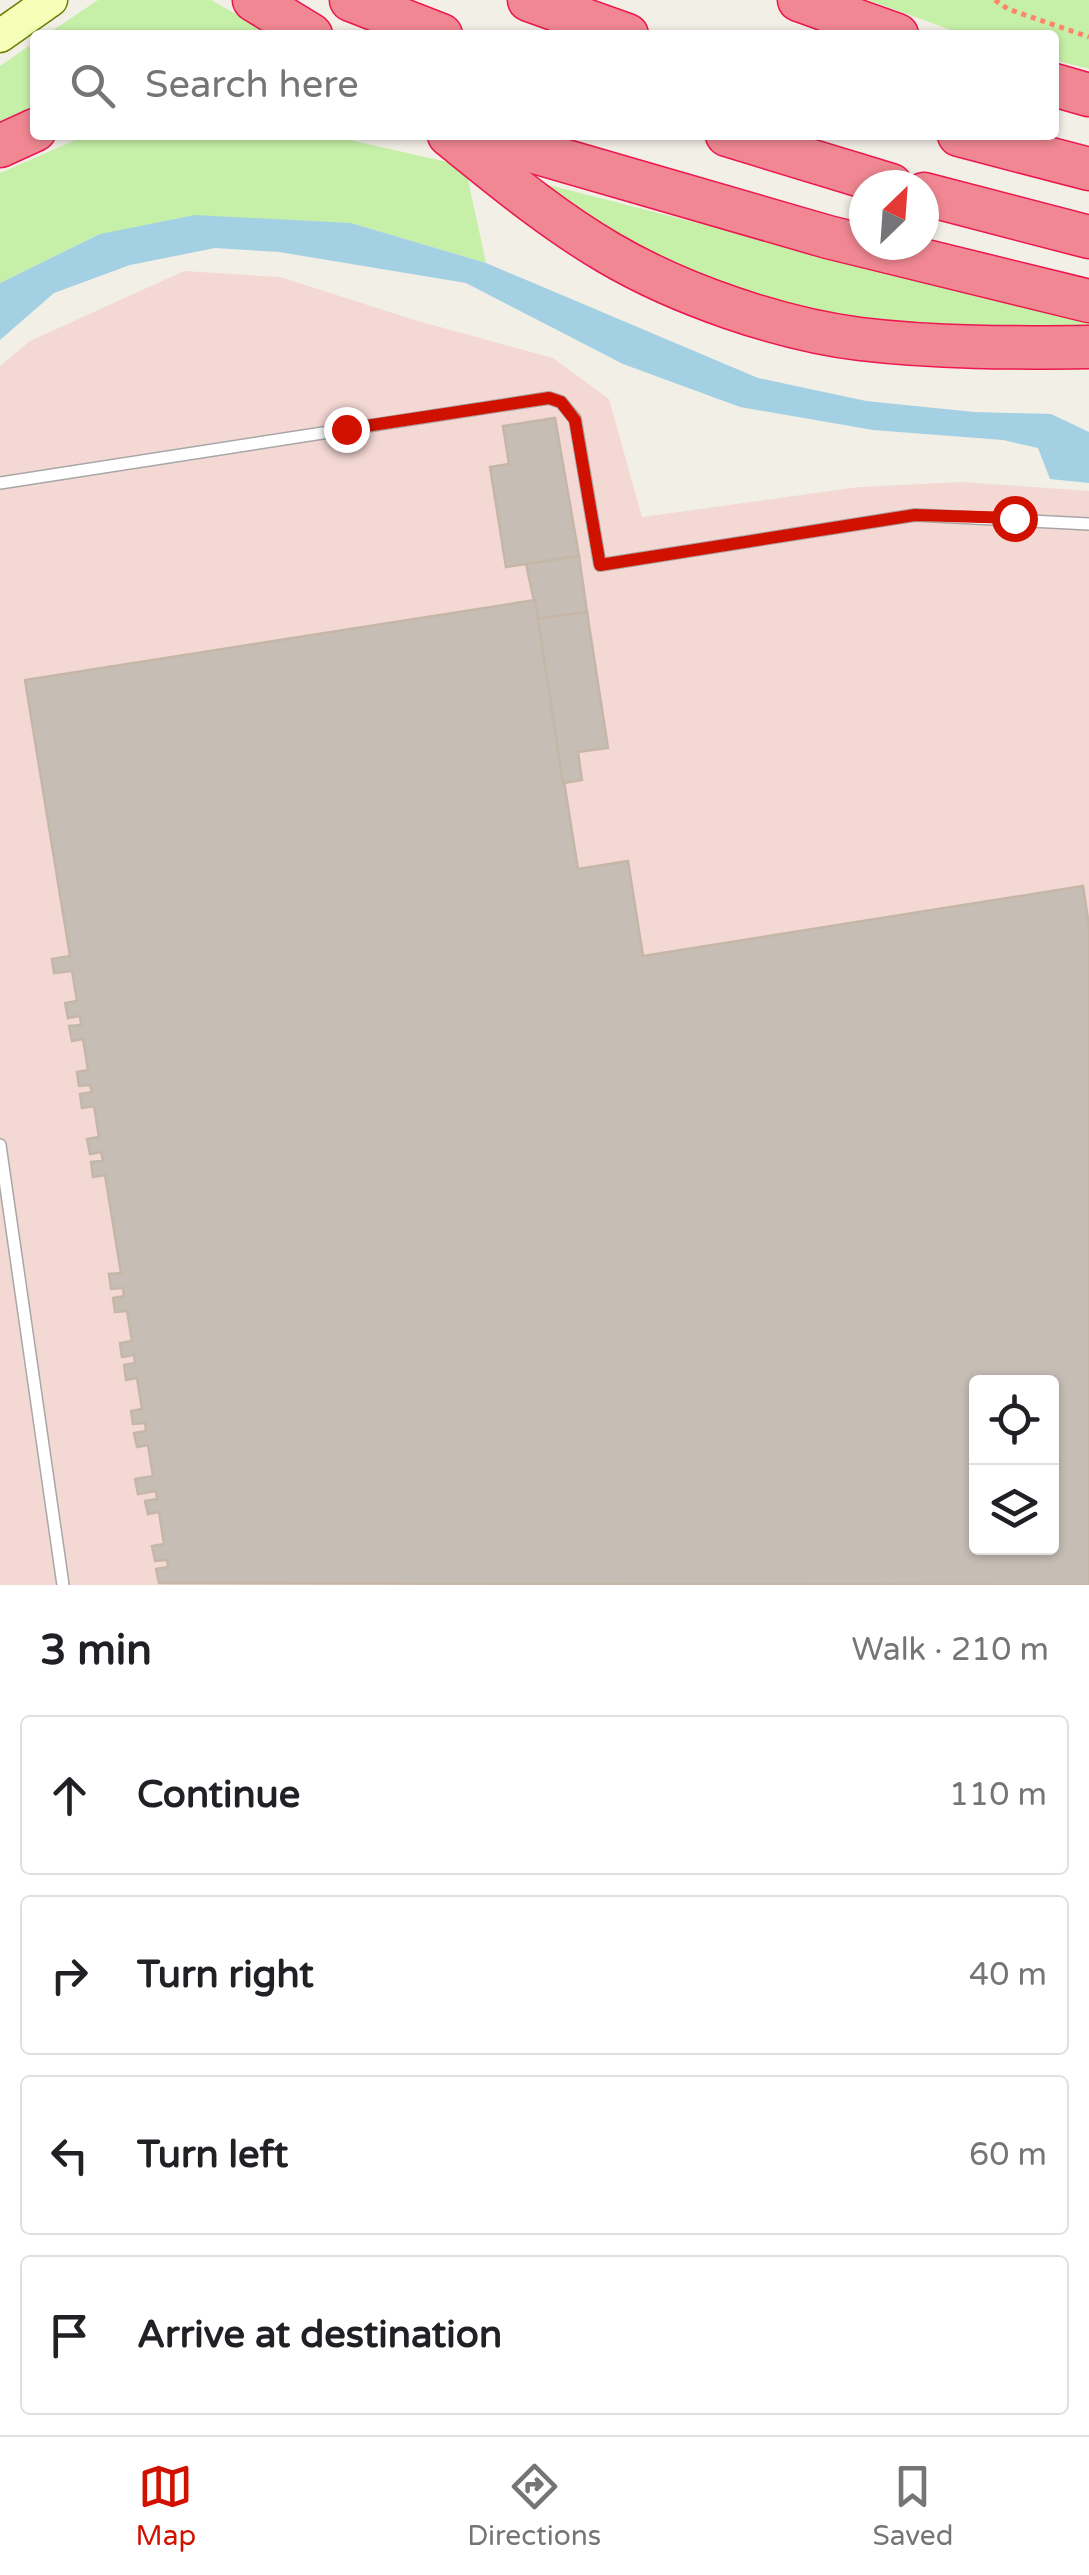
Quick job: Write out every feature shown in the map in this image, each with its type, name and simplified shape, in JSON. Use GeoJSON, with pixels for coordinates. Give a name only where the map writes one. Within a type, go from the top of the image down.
{"type":"FeatureCollection","features":[{"type":"Feature","properties":{"kind":"highway"},"geometry":{"type":"LineString","coordinates":[[254,0],[303,30]]}},
{"type":"Feature","properties":{"kind":"highway"},"geometry":{"type":"LineString","coordinates":[[351,0],[428,30]]}},
{"type":"Feature","properties":{"kind":"highway"},"geometry":{"type":"LineString","coordinates":[[529,0],[613,30]]}},
{"type":"Feature","properties":{"kind":"highway"},"geometry":{"type":"LineString","coordinates":[[799,0],[883,30]]}},
{"type":"Feature","properties":{"kind":"highway"},"geometry":{"type":"LineString","coordinates":[[1059,86],[1089,95]]}},
{"type":"Feature","properties":{"kind":"highway"},"geometry":{"type":"LineString","coordinates":[[0,146],[30,132]]}},
{"type":"Feature","properties":{"kind":"highway"},"geometry":{"type":"LineString","coordinates":[[455,140],[538,208],[611,254],[698,294],[776,321],[858,339],[987,348],[1089,348]]}},
{"type":"Feature","properties":{"kind":"highway"},"geometry":{"type":"LineString","coordinates":[[494,140],[828,237],[1089,301]]}},
{"type":"Feature","properties":{"kind":"highway"},"geometry":{"type":"LineString","coordinates":[[743,140],[849,172]]}},
{"type":"Feature","properties":{"kind":"highway"},"geometry":{"type":"LineString","coordinates":[[978,140],[1089,170]]}},
{"type":"Feature","properties":{"kind":"highway"},"geometry":{"type":"LineString","coordinates":[[939,198],[1089,238]]}},
{"type":"Feature","properties":{"kind":"street"},"geometry":{"type":"LineString","coordinates":[[0,36],[52,0]]}},
{"type":"Feature","properties":{"kind":"lane"},"geometry":{"type":"LineString","coordinates":[[0,483],[549,398],[561,402],[575,420],[600,565],[915,515],[1089,524]]}},
{"type":"Feature","properties":{"kind":"lane"},"geometry":{"type":"LineString","coordinates":[[0,1145],[62,1585]]}},
{"type":"Feature","properties":{"kind":"path"},"geometry":{"type":"LineString","coordinates":[[996,0],[1008,9],[1089,37]]}},
{"type":"Feature","properties":{"kind":"shaded area"},"geometry":{"type":"Polygon","coordinates":[[[184,271],[280,277],[553,358],[609,399],[642,517],[859,487],[964,482],[1089,491],[1089,1585],[0,1585],[0,366],[30,341],[184,271]]]}},
{"type":"Feature","properties":{"kind":"green space"},"geometry":{"type":"Polygon","coordinates":[[[98,0],[211,0],[264,30],[53,30],[98,0]]]}},
{"type":"Feature","properties":{"kind":"green space"},"geometry":{"type":"Polygon","coordinates":[[[868,0],[1089,0],[1089,69],[1059,61],[1059,30],[951,30],[868,0]]]}},
{"type":"Feature","properties":{"kind":"green space"},"geometry":{"type":"Polygon","coordinates":[[[30,45],[30,112],[0,127],[0,66],[30,45]]]}},
{"type":"Feature","properties":{"kind":"green space"},"geometry":{"type":"Polygon","coordinates":[[[76,140],[350,140],[465,166],[486,263],[351,223],[100,234],[0,283],[0,173],[76,140]]]}},
{"type":"Feature","properties":{"kind":"green space"},"geometry":{"type":"Polygon","coordinates":[[[541,183],[1089,323],[1089,334],[866,324],[762,298],[674,267],[607,232],[541,183]]]}},
{"type":"Feature","properties":{"kind":"water"},"geometry":{"type":"Polygon","coordinates":[[[195,215],[351,223],[486,263],[758,378],[866,401],[974,412],[1051,414],[1089,432],[1089,483],[1050,479],[1038,448],[1003,440],[873,430],[740,407],[623,364],[466,283],[279,252],[215,248],[130,265],[54,293],[0,340],[0,283],[100,234],[195,215]]]}},
{"type":"Feature","properties":{"kind":"building"},"geometry":{"type":"Polygon","coordinates":[[[555,418],[579,556],[506,567],[490,467],[509,464],[503,426],[555,418]]]}},
{"type":"Feature","properties":{"kind":"building"},"geometry":{"type":"Polygon","coordinates":[[[579,556],[587,612],[538,619],[526,564],[579,556]]]}},
{"type":"Feature","properties":{"kind":"building"},"geometry":{"type":"Polygon","coordinates":[[[535,600],[578,869],[628,861],[643,956],[1083,886],[1089,926],[1089,1585],[159,1583],[156,1569],[168,1567],[167,1560],[155,1561],[152,1546],[164,1544],[159,1512],[148,1514],[145,1501],[157,1499],[156,1491],[138,1494],[135,1479],[153,1476],[148,1445],[137,1447],[134,1433],[146,1431],[145,1423],[133,1424],[131,1411],[142,1409],[137,1378],[126,1380],[124,1365],[135,1363],[134,1355],[122,1357],[120,1343],[132,1341],[127,1311],[115,1312],[113,1298],[124,1296],[123,1288],[111,1289],[109,1274],[121,1273],[105,1175],[93,1177],[91,1162],[103,1161],[101,1152],[90,1154],[87,1139],[99,1137],[94,1106],[82,1108],[80,1094],[92,1092],[90,1085],[79,1086],[77,1072],[88,1070],[83,1039],[72,1041],[69,1026],[81,1025],[80,1016],[68,1018],[65,1003],[77,1001],[72,971],[54,973],[52,959],[70,956],[25,680],[535,600]]]}},
{"type":"Feature","properties":{"kind":"building"},"geometry":{"type":"Polygon","coordinates":[[[587,612],[608,748],[578,752],[582,780],[563,783],[538,619],[587,612]]]}},
{"type":"Feature","properties":{"kind":"route"},"geometry":{"type":"LineString","coordinates":[[346,429],[549,398],[561,402],[575,420],[600,565],[915,515],[1014,518]]}}]}
